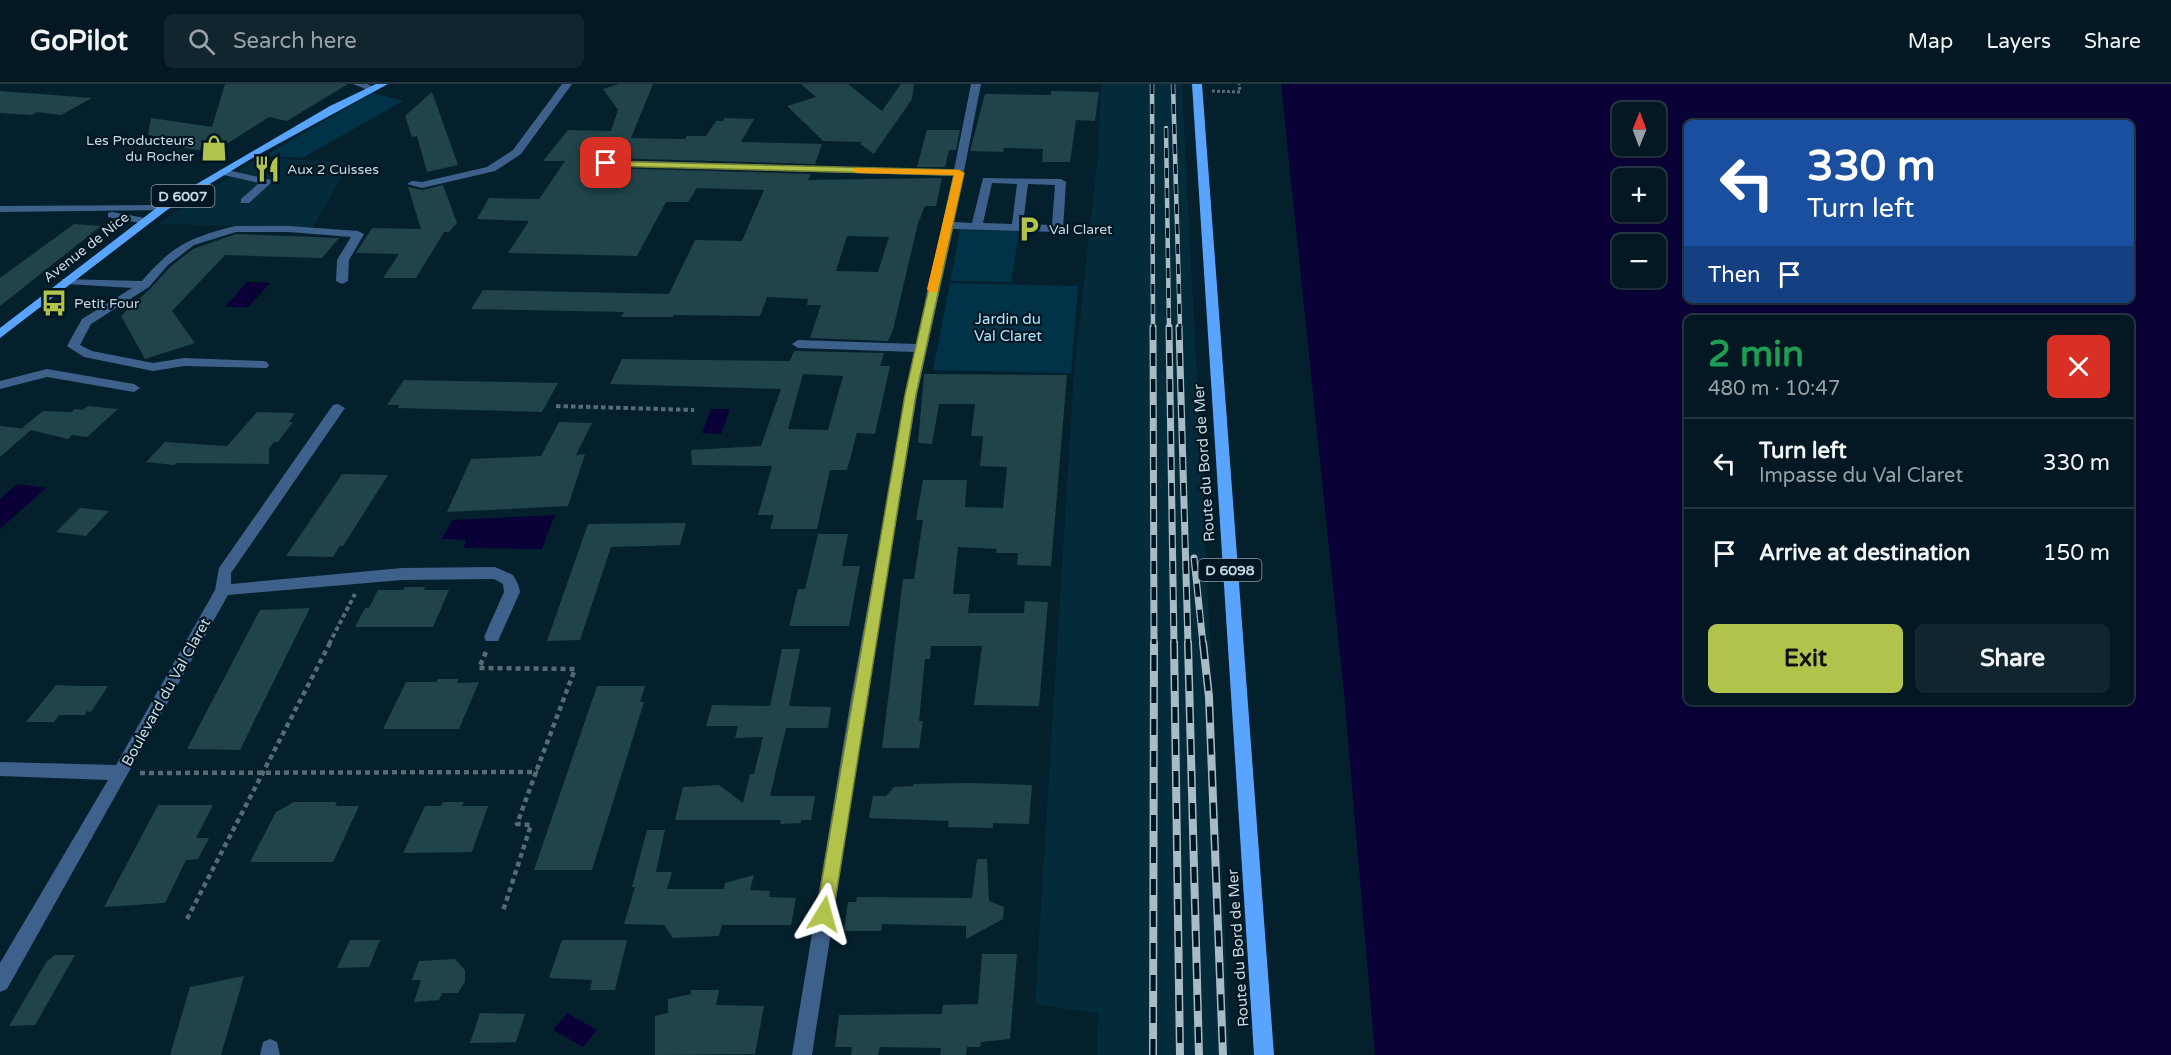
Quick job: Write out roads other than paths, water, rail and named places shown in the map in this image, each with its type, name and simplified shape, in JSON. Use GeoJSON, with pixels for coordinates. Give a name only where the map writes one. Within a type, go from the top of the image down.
{"type":"FeatureCollection","features":[{"type":"Feature","properties":{"kind":"main road","name":"Avenue de Nice"},"geometry":{"type":"LineString","coordinates":[[0,333],[163,208],[333,108],[378,87]]}},
{"type":"Feature","properties":{"kind":"main road","name":"Route du Bord de Mer"},"geometry":{"type":"LineString","coordinates":[[1198,87],[1264,1055]]}},
{"type":"Feature","properties":{"kind":"street"},"geometry":{"type":"LineString","coordinates":[[358,84],[378,87]]}},
{"type":"Feature","properties":{"kind":"street"},"geometry":{"type":"LineString","coordinates":[[412,184],[422,185],[491,170],[508,154],[517,152],[567,84]]}},
{"type":"Feature","properties":{"kind":"street"},"geometry":{"type":"LineString","coordinates":[[802,1055],[910,395],[959,173],[976,84]]}},
{"type":"Feature","properties":{"kind":"street"},"geometry":{"type":"LineString","coordinates":[[606,163],[959,173]]}},
{"type":"Feature","properties":{"kind":"street"},"geometry":{"type":"LineString","coordinates":[[223,172],[267,182],[245,201]]}},
{"type":"Feature","properties":{"kind":"street"},"geometry":{"type":"LineString","coordinates":[[947,225],[1057,229],[1061,182],[987,180],[977,226]]}},
{"type":"Feature","properties":{"kind":"street"},"geometry":{"type":"LineString","coordinates":[[1017,228],[1023,181]]}},
{"type":"Feature","properties":{"kind":"street"},"geometry":{"type":"LineString","coordinates":[[0,209],[163,208]]}},
{"type":"Feature","properties":{"kind":"street"},"geometry":{"type":"LineString","coordinates":[[86,210],[145,220]]}},
{"type":"Feature","properties":{"kind":"street"},"geometry":{"type":"LineString","coordinates":[[263,365],[184,362],[153,367],[88,354],[73,346],[86,322],[145,285],[164,263],[190,243],[235,229],[289,229],[358,234],[343,260],[342,281]]}},
{"type":"Feature","properties":{"kind":"street"},"geometry":{"type":"LineString","coordinates":[[66,281],[145,285]]}},
{"type":"Feature","properties":{"kind":"street"},"geometry":{"type":"LineString","coordinates":[[798,344],[921,348]]}},
{"type":"Feature","properties":{"kind":"street"},"geometry":{"type":"LineString","coordinates":[[0,385],[47,373],[134,388]]}},
{"type":"Feature","properties":{"kind":"street","name":"Boulevard du Val Claret"},"geometry":{"type":"LineString","coordinates":[[0,982],[121,773],[223,590],[224,572],[338,408]]}},
{"type":"Feature","properties":{"kind":"street"},"geometry":{"type":"LineString","coordinates":[[223,590],[402,574],[495,573],[508,578],[512,584],[512,591],[492,637]]}},
{"type":"Feature","properties":{"kind":"street"},"geometry":{"type":"LineString","coordinates":[[0,769],[121,773]]}},
{"type":"Feature","properties":{"kind":"railway"},"geometry":{"type":"LineString","coordinates":[[1152,84],[1153,328]]}},
{"type":"Feature","properties":{"kind":"railway"},"geometry":{"type":"LineString","coordinates":[[1173,84],[1180,328]]}},
{"type":"Feature","properties":{"kind":"railway"},"geometry":{"type":"LineString","coordinates":[[1166,128],[1169,328]]}},
{"type":"Feature","properties":{"kind":"railway"},"geometry":{"type":"LineString","coordinates":[[1153,327],[1154,644]]}},
{"type":"Feature","properties":{"kind":"railway"},"geometry":{"type":"LineString","coordinates":[[1169,327],[1174,644]]}},
{"type":"Feature","properties":{"kind":"railway"},"geometry":{"type":"LineString","coordinates":[[1179,327],[1188,644]]}},
{"type":"Feature","properties":{"kind":"railway"},"geometry":{"type":"LineString","coordinates":[[1194,558],[1203,644]]}},
{"type":"Feature","properties":{"kind":"railway"},"geometry":{"type":"LineString","coordinates":[[1174,643],[1180,1055]]}},
{"type":"Feature","properties":{"kind":"railway"},"geometry":{"type":"LineString","coordinates":[[1188,643],[1199,1055]]}},
{"type":"Feature","properties":{"kind":"railway"},"geometry":{"type":"LineString","coordinates":[[1203,643],[1209,697],[1223,1055]]}},
{"type":"Feature","properties":{"kind":"railway"},"geometry":{"type":"LineString","coordinates":[[1153,1055],[1154,644]]}},
{"type":"Feature","properties":{"kind":"place","name":"Les Producteurs du Rocher"},"geometry":{"type":"Point","coordinates":[214,148]}},
{"type":"Feature","properties":{"kind":"place","name":"Aux 2 Cuisses"},"geometry":{"type":"Point","coordinates":[267,169]}},
{"type":"Feature","properties":{"kind":"place","name":"Val Claret"},"geometry":{"type":"Point","coordinates":[1029,229]}},
{"type":"Feature","properties":{"kind":"place","name":"Petit Four"},"geometry":{"type":"Point","coordinates":[54,303]}},
{"type":"Feature","properties":{"kind":"park label","name":"Jardin du Val Claret"},"geometry":{"type":"Point","coordinates":[1008,328]}}]}
